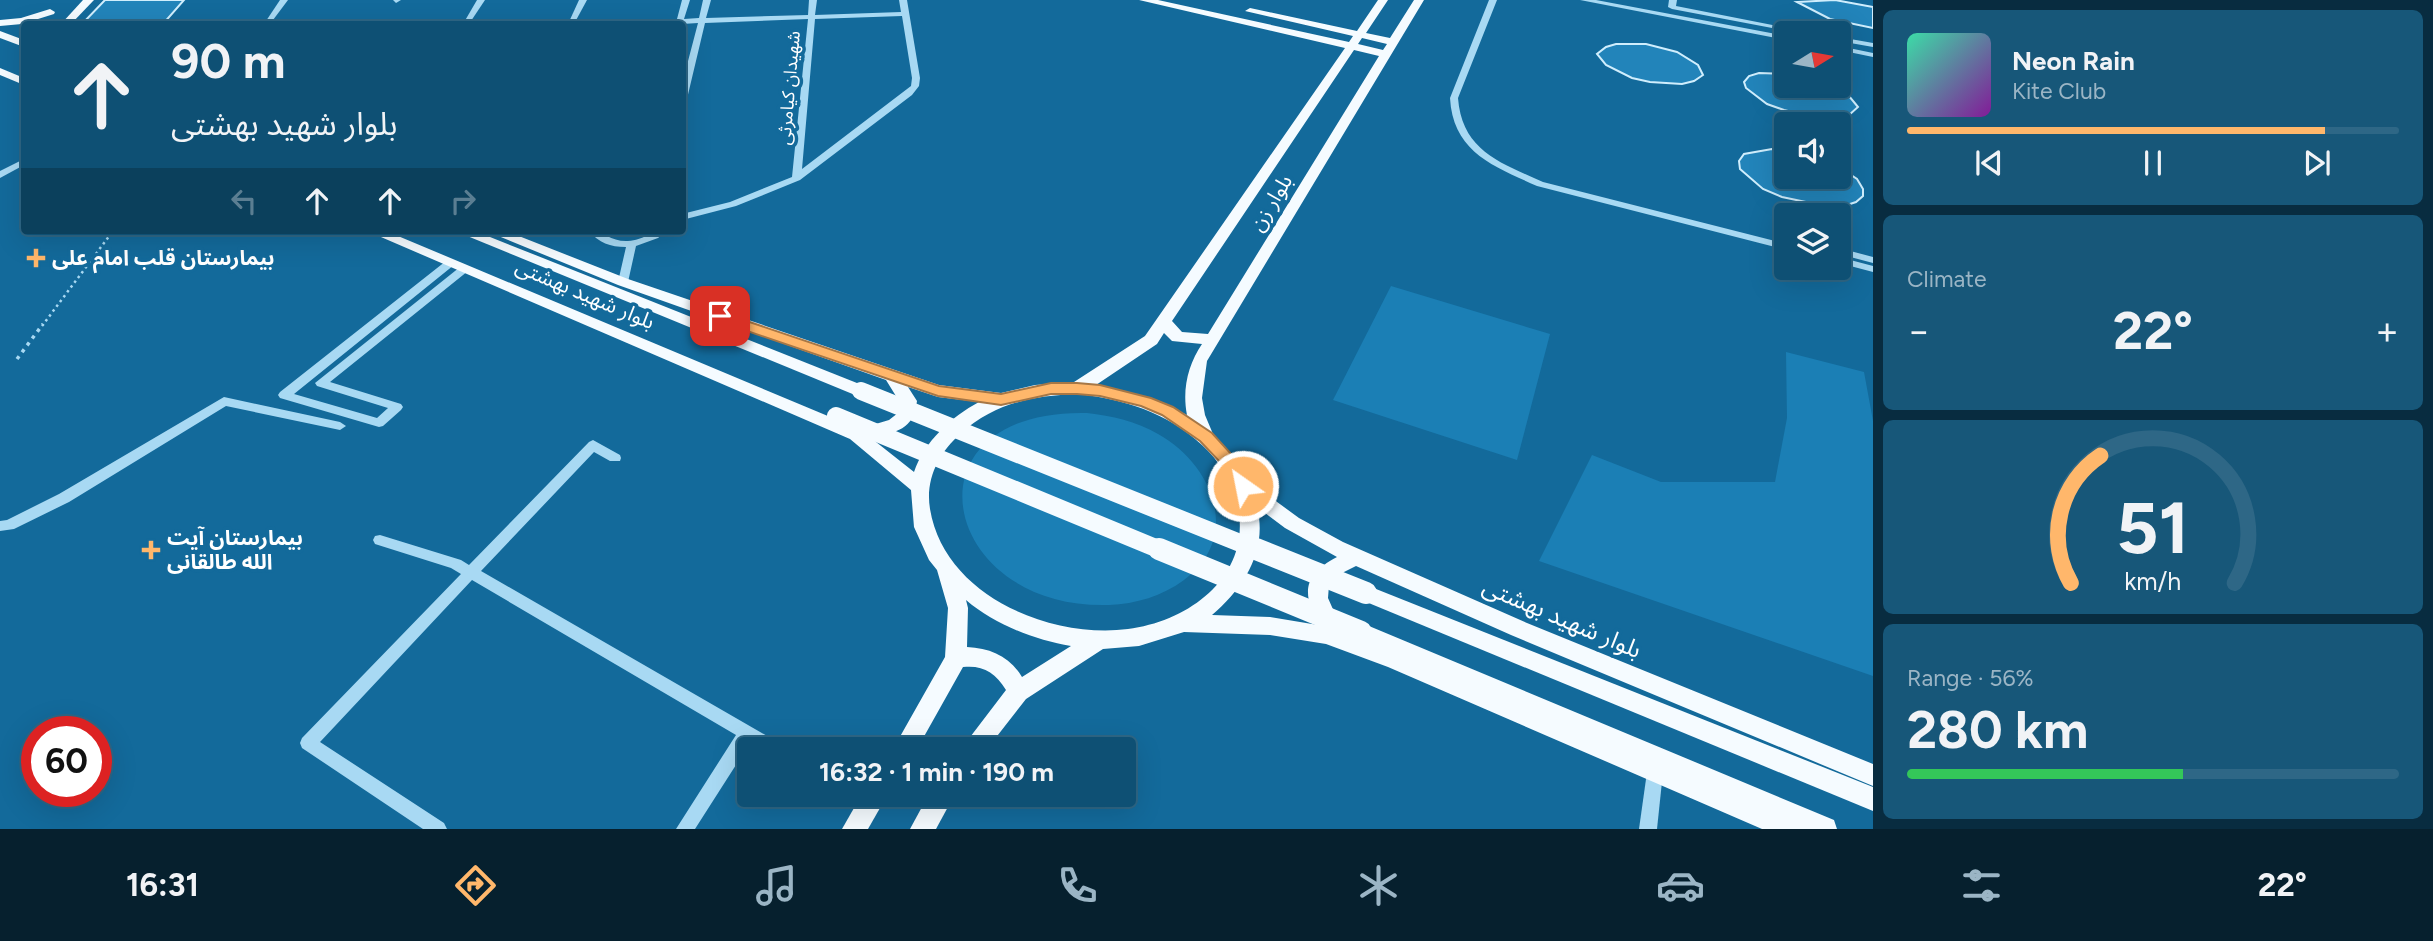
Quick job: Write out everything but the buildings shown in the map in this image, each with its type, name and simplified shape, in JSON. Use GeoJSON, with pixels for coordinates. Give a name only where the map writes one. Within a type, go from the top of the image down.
{"type":"FeatureCollection","features":[{"type":"Feature","properties":{"kind":"main road"},"geometry":{"type":"LineString","coordinates":[[69,21],[89,0]]}},
{"type":"Feature","properties":{"kind":"main road"},"geometry":{"type":"LineString","coordinates":[[1144,0],[1390,48]]}},
{"type":"Feature","properties":{"kind":"main road"},"geometry":{"type":"LineString","coordinates":[[1197,0],[1297,21],[1356,40]]}},
{"type":"Feature","properties":{"kind":"main road","name":"بلوار زن"},"geometry":{"type":"LineString","coordinates":[[1206,437],[1196,419],[1192,399],[1199,361],[1419,0]]}},
{"type":"Feature","properties":{"kind":"main road"},"geometry":{"type":"LineString","coordinates":[[1297,21],[1353,19],[1379,6]]}},
{"type":"Feature","properties":{"kind":"main road","name":"بلوار زن"},"geometry":{"type":"LineString","coordinates":[[1077,388],[1151,340],[1379,6]]}},
{"type":"Feature","properties":{"kind":"main road"},"geometry":{"type":"LineString","coordinates":[[22,21],[53,9],[43,21]]}},
{"type":"Feature","properties":{"kind":"main road"},"geometry":{"type":"LineString","coordinates":[[0,23],[21,21]]}},
{"type":"Feature","properties":{"kind":"main road"},"geometry":{"type":"LineString","coordinates":[[0,34],[21,43]]}},
{"type":"Feature","properties":{"kind":"main road"},"geometry":{"type":"LineString","coordinates":[[0,71],[21,81]]}},
{"type":"Feature","properties":{"kind":"main road","name":"بلوار شهید بهشتی"},"geometry":{"type":"LineString","coordinates":[[383,235],[856,435],[920,487]]}},
{"type":"Feature","properties":{"kind":"main road"},"geometry":{"type":"LineString","coordinates":[[402,235],[836,416],[1351,636],[1825,829]]}},
{"type":"Feature","properties":{"kind":"main road"},"geometry":{"type":"LineString","coordinates":[[471,235],[1873,799]]}},
{"type":"Feature","properties":{"kind":"main road","name":"بلوار شهید بهشتی"},"geometry":{"type":"LineString","coordinates":[[503,235],[623,282],[892,377],[938,391],[1001,399]]}},
{"type":"Feature","properties":{"kind":"main road"},"geometry":{"type":"LineString","coordinates":[[1163,322],[1178,337],[1213,339]]}},
{"type":"Feature","properties":{"kind":"main road"},"geometry":{"type":"LineString","coordinates":[[856,435],[895,425],[906,416],[908,401],[892,377]]}},
{"type":"Feature","properties":{"kind":"main road"},"geometry":{"type":"LineString","coordinates":[[912,737],[956,658],[958,608],[946,573],[932,552],[923,530],[919,508],[920,487],[929,459],[947,434],[971,414],[1001,399],[1051,389],[1100,390],[1146,402],[1167,411],[1206,437],[1227,460],[1243,486],[1251,516],[1250,547],[1238,577],[1215,603],[1184,623],[1143,636],[1099,640],[1039,631],[986,607],[946,573]]}},
{"type":"Feature","properties":{"kind":"main road","name":"بلوار شهید بهشتی"},"geometry":{"type":"LineString","coordinates":[[1243,486],[1292,523],[1356,557],[1519,629],[1873,775]]}},
{"type":"Feature","properties":{"kind":"main road"},"geometry":{"type":"LineString","coordinates":[[1356,557],[1326,571],[1318,581],[1316,592],[1318,606],[1351,636],[1396,660],[1790,829]]}},
{"type":"Feature","properties":{"kind":"main road"},"geometry":{"type":"LineString","coordinates":[[1184,623],[1270,626],[1351,636]]}},
{"type":"Feature","properties":{"kind":"main road"},"geometry":{"type":"LineString","coordinates":[[982,737],[1018,692],[1099,640]]}},
{"type":"Feature","properties":{"kind":"main road"},"geometry":{"type":"LineString","coordinates":[[956,658],[988,658],[1002,666],[1013,677],[1018,692]]}},
{"type":"Feature","properties":{"kind":"main road"},"geometry":{"type":"LineString","coordinates":[[854,829],[863,807]]}},
{"type":"Feature","properties":{"kind":"main road"},"geometry":{"type":"LineString","coordinates":[[922,829],[935,807]]}},
{"type":"Feature","properties":{"kind":"street"},"geometry":{"type":"LineString","coordinates":[[269,21],[284,0]]}},
{"type":"Feature","properties":{"kind":"street"},"geometry":{"type":"LineString","coordinates":[[468,21],[481,0]]}},
{"type":"Feature","properties":{"kind":"street"},"geometry":{"type":"LineString","coordinates":[[572,21],[583,0]]}},
{"type":"Feature","properties":{"kind":"street"},"geometry":{"type":"LineString","coordinates":[[680,21],[686,0]]}},
{"type":"Feature","properties":{"kind":"street"},"geometry":{"type":"LineString","coordinates":[[686,87],[707,0]]}},
{"type":"Feature","properties":{"kind":"street","name":"شهیدان کیامرثی"},"geometry":{"type":"LineString","coordinates":[[797,178],[813,0]]}},
{"type":"Feature","properties":{"kind":"street"},"geometry":{"type":"LineString","coordinates":[[686,216],[733,204],[797,178],[915,86],[903,0]]}},
{"type":"Feature","properties":{"kind":"street"},"geometry":{"type":"LineString","coordinates":[[1584,0],[1774,36]]}},
{"type":"Feature","properties":{"kind":"street"},"geometry":{"type":"LineString","coordinates":[[1673,0],[1672,7],[1774,26]]}},
{"type":"Feature","properties":{"kind":"street"},"geometry":{"type":"LineString","coordinates":[[686,22],[906,14]]}},
{"type":"Feature","properties":{"kind":"street"},"geometry":{"type":"LineString","coordinates":[[1852,41],[1873,45]]}},
{"type":"Feature","properties":{"kind":"street"},"geometry":{"type":"LineString","coordinates":[[1852,51],[1873,55]]}},
{"type":"Feature","properties":{"kind":"street"},"geometry":{"type":"LineString","coordinates":[[0,175],[21,164]]}},
{"type":"Feature","properties":{"kind":"street"},"geometry":{"type":"LineString","coordinates":[[1517,173],[1544,177],[1774,235]]}},
{"type":"Feature","properties":{"kind":"street"},"geometry":{"type":"LineString","coordinates":[[598,235],[602,240],[632,243],[654,235]]}},
{"type":"Feature","properties":{"kind":"street"},"geometry":{"type":"LineString","coordinates":[[623,282],[632,243]]}},
{"type":"Feature","properties":{"kind":"street"},"geometry":{"type":"LineString","coordinates":[[1851,254],[1873,260]]}},
{"type":"Feature","properties":{"kind":"street"},"geometry":{"type":"LineString","coordinates":[[1851,263],[1873,269]]}},
{"type":"Feature","properties":{"kind":"street"},"geometry":{"type":"LineString","coordinates":[[457,266],[321,383],[397,407],[379,423],[284,395],[457,266]]}},
{"type":"Feature","properties":{"kind":"street"},"geometry":{"type":"LineString","coordinates":[[0,526],[9,525],[64,498],[224,401],[340,426]]}},
{"type":"Feature","properties":{"kind":"street"},"geometry":{"type":"LineString","coordinates":[[438,829],[308,743],[593,445],[615,458]]}},
{"type":"Feature","properties":{"kind":"street"},"geometry":{"type":"LineString","coordinates":[[380,540],[456,564],[754,737]]}},
{"type":"Feature","properties":{"kind":"street"},"geometry":{"type":"LineString","coordinates":[[685,829],[747,733]]}},
{"type":"Feature","properties":{"kind":"street"},"geometry":{"type":"LineString","coordinates":[[1648,829],[1655,772]]}},
{"type":"Feature","properties":{"kind":"lane"},"geometry":{"type":"LineString","coordinates":[[1493,0],[1454,98],[1459,127],[1473,147],[1491,161],[1540,184],[1774,244]]}},
{"type":"Feature","properties":{"kind":"path"},"geometry":{"type":"LineString","coordinates":[[17,359],[110,235]]}},
{"type":"Feature","properties":{"kind":"shaded area"},"geometry":{"type":"Polygon","coordinates":[[[1391,286],[1550,334],[1517,460],[1333,400],[1391,286]]]}},
{"type":"Feature","properties":{"kind":"shaded area"},"geometry":{"type":"Polygon","coordinates":[[[1786,352],[1864,372],[1873,421],[1873,676],[1539,561],[1592,455],[1661,482],[1775,482],[1787,418],[1786,352]]]}},
{"type":"Feature","properties":{"kind":"shaded area"},"geometry":{"type":"Polygon","coordinates":[[[1087,413],[1132,422],[1158,434],[1177,447],[1193,463],[1206,482],[1216,522],[1212,543],[1202,562],[1184,580],[1167,591],[1129,603],[1109,605],[1051,598],[1007,577],[977,545],[963,509],[966,473],[987,442],[1027,420],[1087,413]]]}},
{"type":"Feature","properties":{"kind":"place","name":"بیمارستان قلب امام علی"},"geometry":{"type":"Point","coordinates":[36,258]}},
{"type":"Feature","properties":{"kind":"place","name":"بیمارستان آیت الله طالقانی"},"geometry":{"type":"Point","coordinates":[151,550]}},
{"type":"Feature","properties":{"kind":"route"},"geometry":{"type":"LineString","coordinates":[[720,316],[938,391],[1001,399],[1051,389],[1077,388],[1100,390],[1146,402],[1167,411],[1206,437],[1227,460],[1243,486]]}}]}
